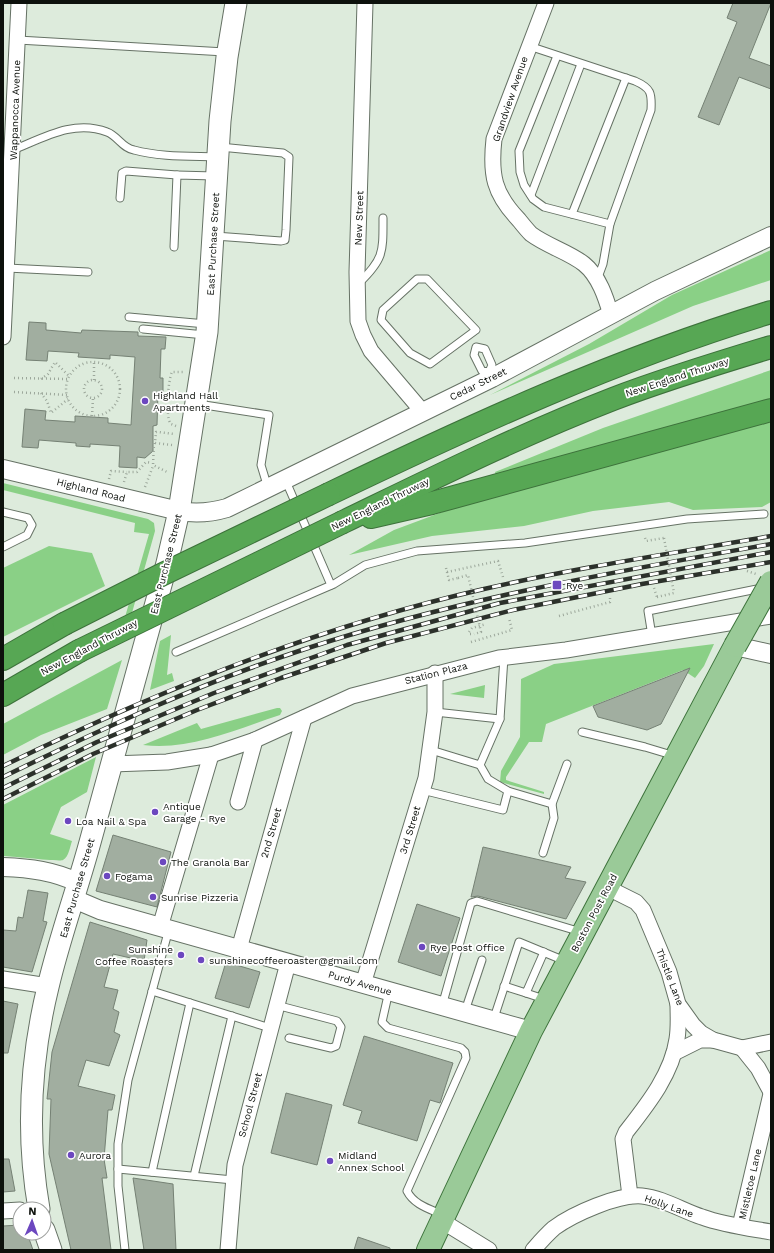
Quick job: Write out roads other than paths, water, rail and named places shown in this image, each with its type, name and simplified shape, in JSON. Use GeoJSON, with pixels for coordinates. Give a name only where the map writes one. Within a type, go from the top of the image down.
{"type":"FeatureCollection","features":[{"type":"Feature","properties":{"kind":"highway"},"geometry":{"type":"LineString","coordinates":[[3,659],[64,624],[150,580],[452,435],[547,393],[686,340],[771,312]]}},
{"type":"Feature","properties":{"kind":"highway","name":"New England Thruway"},"geometry":{"type":"LineString","coordinates":[[3,695],[79,651],[474,459],[563,420],[660,382],[771,347]]}},
{"type":"Feature","properties":{"kind":"highway"},"geometry":{"type":"LineString","coordinates":[[343,522],[432,503],[771,410]]}},
{"type":"Feature","properties":{"kind":"main road","name":"East Purchase Street"},"geometry":{"type":"LineString","coordinates":[[38,1201],[32,1162],[30,1108],[36,1048],[48,986],[77,891],[168,563],[179,512],[207,330],[214,236],[217,160],[227,52],[236,3]]}},
{"type":"Feature","properties":{"kind":"main road","name":"Boston Post Road"},"geometry":{"type":"LineString","coordinates":[[428,1250],[531,1031],[735,646],[763,578]]}},
{"type":"Feature","properties":{"kind":"street","name":"Wappanocca Avenue"},"geometry":{"type":"LineString","coordinates":[[3,337],[19,3]]}},
{"type":"Feature","properties":{"kind":"street","name":"New Street"},"geometry":{"type":"LineString","coordinates":[[365,3],[357,285],[358,321],[363,335],[376,357],[422,411]]}},
{"type":"Feature","properties":{"kind":"street","name":"Grandview Avenue"},"geometry":{"type":"LineString","coordinates":[[546,3],[494,140],[492,162],[494,178],[499,196],[531,234],[585,264],[597,280],[606,298],[611,315]]}},
{"type":"Feature","properties":{"kind":"street","name":"Cedar Street"},"geometry":{"type":"LineString","coordinates":[[179,512],[198,514],[227,508],[422,411],[692,273],[771,236]]}},
{"type":"Feature","properties":{"kind":"street","name":"Highland Road"},"geometry":{"type":"LineString","coordinates":[[3,469],[179,512]]}},
{"type":"Feature","properties":{"kind":"street","name":"Station Plaza"},"geometry":{"type":"LineString","coordinates":[[112,764],[167,762],[211,755],[255,740],[352,696],[435,673],[504,657],[566,650],[771,616]]}},
{"type":"Feature","properties":{"kind":"street"},"geometry":{"type":"LineString","coordinates":[[735,646],[771,654]]}},
{"type":"Feature","properties":{"kind":"street","name":"3rd Street"},"geometry":{"type":"LineString","coordinates":[[363,984],[422,790],[431,750],[435,712],[435,673]]}},
{"type":"Feature","properties":{"kind":"street","name":"2nd Street"},"geometry":{"type":"LineString","coordinates":[[239,949],[304,718]]}},
{"type":"Feature","properties":{"kind":"street"},"geometry":{"type":"LineString","coordinates":[[238,802],[255,740]]}},
{"type":"Feature","properties":{"kind":"street"},"geometry":{"type":"LineString","coordinates":[[164,928],[211,755]]}},
{"type":"Feature","properties":{"kind":"street","name":"Purdy Avenue"},"geometry":{"type":"LineString","coordinates":[[3,867],[41,870],[65,876],[77,891],[100,910],[531,1031]]}},
{"type":"Feature","properties":{"kind":"street","name":"Thistle Lane"},"geometry":{"type":"LineString","coordinates":[[608,888],[636,902],[643,910],[669,972],[678,1004],[693,1025],[701,1033],[713,1040],[742,1048],[771,1042]]}},
{"type":"Feature","properties":{"kind":"street","name":"School Street"},"geometry":{"type":"LineString","coordinates":[[228,1250],[233,1180],[240,1141],[288,963]]}},
{"type":"Feature","properties":{"kind":"street"},"geometry":{"type":"LineString","coordinates":[[3,979],[48,986]]}},
{"type":"Feature","properties":{"kind":"street"},"geometry":{"type":"LineString","coordinates":[[630,1196],[623,1139],[626,1132],[658,1088],[674,1053],[678,1038],[678,1004]]}},
{"type":"Feature","properties":{"kind":"street"},"geometry":{"type":"LineString","coordinates":[[674,1053],[687,1045],[700,1040],[713,1040]]}},
{"type":"Feature","properties":{"kind":"street"},"geometry":{"type":"LineString","coordinates":[[742,1048],[758,1068],[771,1093]]}},
{"type":"Feature","properties":{"kind":"street","name":"Mistletoe Lane"},"geometry":{"type":"LineString","coordinates":[[740,1226],[771,1093]]}},
{"type":"Feature","properties":{"kind":"street","name":"Holly Lane"},"geometry":{"type":"LineString","coordinates":[[533,1250],[543,1238],[567,1220],[612,1200],[630,1196],[643,1196],[655,1199],[703,1218],[771,1232]]}},
{"type":"Feature","properties":{"kind":"street"},"geometry":{"type":"LineString","coordinates":[[443,1218],[490,1250]]}},
{"type":"Feature","properties":{"kind":"lane"},"geometry":{"type":"LineString","coordinates":[[18,40],[227,52]]}},
{"type":"Feature","properties":{"kind":"lane"},"geometry":{"type":"LineString","coordinates":[[529,46],[646,86],[651,96],[651,110],[610,224],[603,264],[597,280]]}},
{"type":"Feature","properties":{"kind":"lane"},"geometry":{"type":"LineString","coordinates":[[557,56],[519,151],[520,172],[524,185],[530,195],[544,207],[610,224]]}},
{"type":"Feature","properties":{"kind":"lane"},"geometry":{"type":"LineString","coordinates":[[530,195],[581,64]]}},
{"type":"Feature","properties":{"kind":"lane"},"geometry":{"type":"LineString","coordinates":[[572,214],[626,78]]}},
{"type":"Feature","properties":{"kind":"lane"},"geometry":{"type":"LineString","coordinates":[[13,150],[66,128],[102,130],[112,134],[121,144],[133,150],[149,153],[217,160],[282,153],[289,157],[285,240],[281,241],[214,236]]}},
{"type":"Feature","properties":{"kind":"lane"},"geometry":{"type":"LineString","coordinates":[[120,198],[122,173],[126,171],[177,175],[217,160]]}},
{"type":"Feature","properties":{"kind":"lane"},"geometry":{"type":"LineString","coordinates":[[174,247],[177,175]]}},
{"type":"Feature","properties":{"kind":"lane"},"geometry":{"type":"LineString","coordinates":[[357,285],[379,262],[382,251],[383,218]]}},
{"type":"Feature","properties":{"kind":"lane"},"geometry":{"type":"LineString","coordinates":[[7,268],[88,272]]}},
{"type":"Feature","properties":{"kind":"lane"},"geometry":{"type":"LineString","coordinates":[[417,279],[427,279],[476,330],[467,337],[430,364],[410,353],[382,320],[383,310],[417,279]]}},
{"type":"Feature","properties":{"kind":"lane"},"geometry":{"type":"LineString","coordinates":[[129,317],[207,330]]}},
{"type":"Feature","properties":{"kind":"lane"},"geometry":{"type":"LineString","coordinates":[[143,329],[207,330]]}},
{"type":"Feature","properties":{"kind":"lane"},"geometry":{"type":"LineString","coordinates":[[467,337],[476,347],[485,349],[492,365],[490,375],[482,371],[474,355],[476,347]]}},
{"type":"Feature","properties":{"kind":"lane"},"geometry":{"type":"LineString","coordinates":[[196,404],[269,416],[260,465],[268,488]]}},
{"type":"Feature","properties":{"kind":"lane"},"geometry":{"type":"LineString","coordinates":[[284,479],[331,585]]}},
{"type":"Feature","properties":{"kind":"lane"},"geometry":{"type":"LineString","coordinates":[[3,512],[28,518],[32,525],[27,535],[3,547]]}},
{"type":"Feature","properties":{"kind":"lane"},"geometry":{"type":"LineString","coordinates":[[176,652],[331,585],[365,565],[423,550],[525,543],[687,519],[764,514]]}},
{"type":"Feature","properties":{"kind":"lane"},"geometry":{"type":"LineString","coordinates":[[652,636],[648,611],[771,586]]}},
{"type":"Feature","properties":{"kind":"lane"},"geometry":{"type":"LineString","coordinates":[[480,765],[500,719],[504,657]]}},
{"type":"Feature","properties":{"kind":"lane"},"geometry":{"type":"LineString","coordinates":[[435,712],[500,719]]}},
{"type":"Feature","properties":{"kind":"lane"},"geometry":{"type":"LineString","coordinates":[[582,732],[645,747],[677,757]]}},
{"type":"Feature","properties":{"kind":"lane"},"geometry":{"type":"LineString","coordinates":[[431,750],[480,765],[488,779],[508,791],[552,804]]}},
{"type":"Feature","properties":{"kind":"lane"},"geometry":{"type":"LineString","coordinates":[[543,853],[554,818],[552,804],[567,764]]}},
{"type":"Feature","properties":{"kind":"lane"},"geometry":{"type":"LineString","coordinates":[[422,790],[503,810],[508,791]]}},
{"type":"Feature","properties":{"kind":"lane"},"geometry":{"type":"LineString","coordinates":[[442,1006],[470,903],[477,901],[584,933]]}},
{"type":"Feature","properties":{"kind":"lane"},"geometry":{"type":"LineString","coordinates":[[125,1250],[118,1169],[118,1144],[128,1080],[152,991],[164,928]]}},
{"type":"Feature","properties":{"kind":"lane"},"geometry":{"type":"LineString","coordinates":[[493,1021],[519,942],[568,962]]}},
{"type":"Feature","properties":{"kind":"lane"},"geometry":{"type":"LineString","coordinates":[[526,993],[544,952]]}},
{"type":"Feature","properties":{"kind":"lane"},"geometry":{"type":"LineString","coordinates":[[464,1012],[482,960]]}},
{"type":"Feature","properties":{"kind":"lane"},"geometry":{"type":"LineString","coordinates":[[504,986],[548,1000]]}},
{"type":"Feature","properties":{"kind":"lane"},"geometry":{"type":"LineString","coordinates":[[152,991],[270,1028]]}},
{"type":"Feature","properties":{"kind":"lane"},"geometry":{"type":"LineString","coordinates":[[389,991],[382,1017],[382,1022],[388,1028],[461,1048],[465,1052],[466,1058],[407,1191],[411,1199],[443,1218]]}},
{"type":"Feature","properties":{"kind":"lane"},"geometry":{"type":"LineString","coordinates":[[152,1172],[190,1003]]}},
{"type":"Feature","properties":{"kind":"lane"},"geometry":{"type":"LineString","coordinates":[[276,1005],[337,1021],[340,1027],[336,1046],[331,1048],[289,1038]]}},
{"type":"Feature","properties":{"kind":"lane"},"geometry":{"type":"LineString","coordinates":[[194,1176],[232,1016]]}},
{"type":"Feature","properties":{"kind":"lane"},"geometry":{"type":"LineString","coordinates":[[118,1169],[233,1180]]}},
{"type":"Feature","properties":{"kind":"railway"},"geometry":{"type":"LineString","coordinates":[[3,766],[61,738],[179,687],[299,642],[360,622],[422,604],[520,581],[771,536]]}},
{"type":"Feature","properties":{"kind":"railway"},"geometry":{"type":"LineString","coordinates":[[3,777],[114,724],[190,692],[266,662],[362,631],[420,615],[536,588],[771,544]]}},
{"type":"Feature","properties":{"kind":"railway"},"geometry":{"type":"LineString","coordinates":[[3,788],[97,742],[214,693],[347,645],[500,603],[771,552]]}},
{"type":"Feature","properties":{"kind":"railway"},"geometry":{"type":"LineString","coordinates":[[3,799],[93,754],[197,710],[281,678],[386,643],[513,610],[642,584],[771,562]]}},
{"type":"Feature","properties":{"kind":"place","name":"Highland Hall Apartments"},"geometry":{"type":"Point","coordinates":[145,401]}},
{"type":"Feature","properties":{"kind":"place","name":"Rye"},"geometry":{"type":"Point","coordinates":[557,585]}},
{"type":"Feature","properties":{"kind":"place","name":"Antique Garage - Rye"},"geometry":{"type":"Point","coordinates":[155,812]}},
{"type":"Feature","properties":{"kind":"place","name":"Loa Nail & Spa"},"geometry":{"type":"Point","coordinates":[68,821]}},
{"type":"Feature","properties":{"kind":"place","name":"The Granola Bar"},"geometry":{"type":"Point","coordinates":[163,862]}},
{"type":"Feature","properties":{"kind":"place","name":"Fogama"},"geometry":{"type":"Point","coordinates":[107,876]}},
{"type":"Feature","properties":{"kind":"place","name":"Sunrise Pizzeria"},"geometry":{"type":"Point","coordinates":[153,897]}},
{"type":"Feature","properties":{"kind":"place","name":"Rye Post Office"},"geometry":{"type":"Point","coordinates":[422,947]}},
{"type":"Feature","properties":{"kind":"place","name":"Sunshine Coffee Roasters"},"geometry":{"type":"Point","coordinates":[181,955]}},
{"type":"Feature","properties":{"kind":"place","name":"sunshinecoffeeroaster@gmail.com"},"geometry":{"type":"Point","coordinates":[201,960]}},
{"type":"Feature","properties":{"kind":"place","name":"Aurora"},"geometry":{"type":"Point","coordinates":[71,1155]}},
{"type":"Feature","properties":{"kind":"place","name":"Midland Annex School"},"geometry":{"type":"Point","coordinates":[330,1161]}}]}
